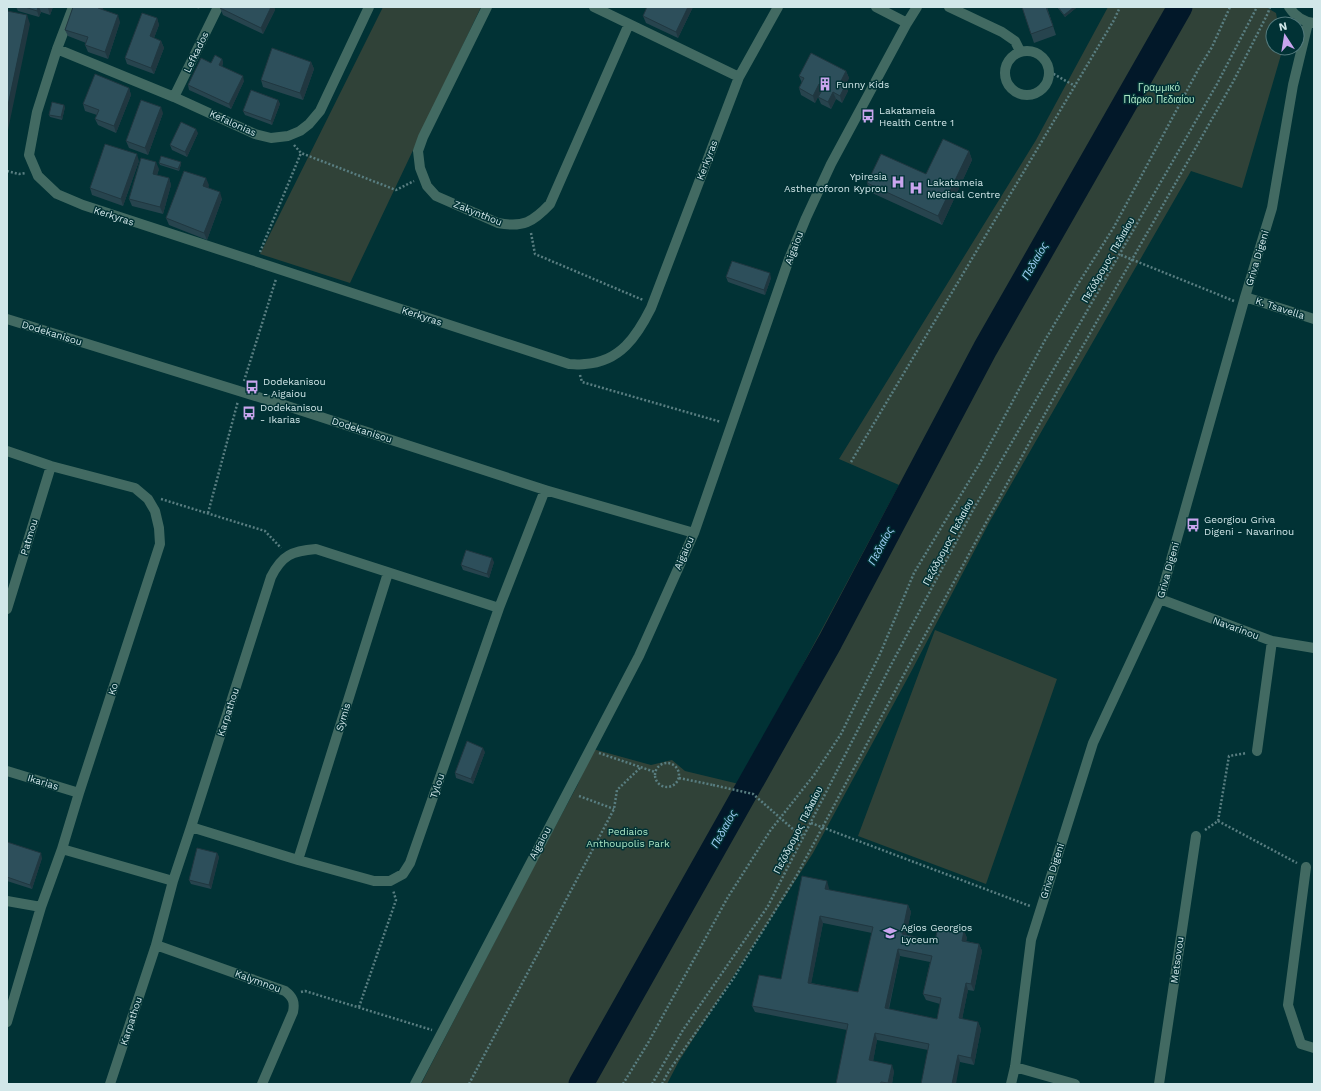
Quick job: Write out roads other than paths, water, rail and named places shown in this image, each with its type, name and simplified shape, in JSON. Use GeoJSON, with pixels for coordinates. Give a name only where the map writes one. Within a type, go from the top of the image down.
{"type":"FeatureCollection","features":[{"type":"Feature","properties":{"kind":"street","name":"Kerkyras"},"geometry":{"type":"LineString","coordinates":[[73,7],[57,49],[37,112],[29,155],[38,176],[57,194],[83,205],[569,364],[598,362],[611,357],[623,349],[633,339],[639,330],[652,304],[739,77],[778,7]]}},
{"type":"Feature","properties":{"kind":"street","name":"Lefkados"},"geometry":{"type":"LineString","coordinates":[[174,97],[218,7]]}},
{"type":"Feature","properties":{"kind":"street","name":"Kefalonias"},"geometry":{"type":"LineString","coordinates":[[57,49],[174,97],[255,134],[271,138],[288,136],[300,131],[310,124],[320,111],[369,7]]}},
{"type":"Feature","properties":{"kind":"street","name":"Zakynthou"},"geometry":{"type":"LineString","coordinates":[[487,7],[422,137],[418,151],[420,168],[423,176],[428,186],[436,196],[498,223],[508,225],[521,225],[537,218],[550,204],[629,24]]}},
{"type":"Feature","properties":{"kind":"street"},"geometry":{"type":"LineString","coordinates":[[594,7],[739,77]]}},
{"type":"Feature","properties":{"kind":"street"},"geometry":{"type":"LineString","coordinates":[[876,7],[907,23]]}},
{"type":"Feature","properties":{"kind":"street","name":"Aigaiou"},"geometry":{"type":"LineString","coordinates":[[415,1084],[639,656],[694,533],[789,260],[806,218],[831,164],[917,7]]}},
{"type":"Feature","properties":{"kind":"street"},"geometry":{"type":"LineString","coordinates":[[949,7],[1002,32],[1015,41],[1020,51]]}},
{"type":"Feature","properties":{"kind":"street"},"geometry":{"type":"LineString","coordinates":[[1289,7],[1298,17],[1311,23]]}},
{"type":"Feature","properties":{"kind":"street","name":"Griva Digeni"},"geometry":{"type":"LineString","coordinates":[[1011,1084],[1015,1067],[1030,940],[1093,744],[1160,599],[1244,301],[1272,208],[1294,85],[1311,23]]}},
{"type":"Feature","properties":{"kind":"street"},"geometry":{"type":"LineString","coordinates":[[1020,51],[1034,51],[1040,54],[1048,65],[1050,72],[1046,85],[1034,94],[1026,95],[1018,93],[1007,83],[1005,67],[1008,60],[1020,51]]}},
{"type":"Feature","properties":{"kind":"street","name":"K. Tsavella"},"geometry":{"type":"LineString","coordinates":[[1244,301],[1314,319]]}},
{"type":"Feature","properties":{"kind":"street","name":"Dodekanisou"},"geometry":{"type":"LineString","coordinates":[[7,319],[281,404],[545,490],[694,533]]}},
{"type":"Feature","properties":{"kind":"street","name":"Ko"},"geometry":{"type":"LineString","coordinates":[[7,451],[52,466],[135,488],[148,499],[155,511],[159,528],[160,544],[62,849],[41,907],[7,1022]]}},
{"type":"Feature","properties":{"kind":"street","name":"Patmou"},"geometry":{"type":"LineString","coordinates":[[7,609],[52,466]]}},
{"type":"Feature","properties":{"kind":"street","name":"Tylou"},"geometry":{"type":"LineString","coordinates":[[298,860],[374,881],[390,881],[403,874],[410,863],[499,608],[545,490]]}},
{"type":"Feature","properties":{"kind":"street","name":"Karpathou"},"geometry":{"type":"LineString","coordinates":[[110,1084],[156,945],[173,881],[271,577],[277,565],[288,556],[300,551],[316,549],[499,608]]}},
{"type":"Feature","properties":{"kind":"street","name":"Symis"},"geometry":{"type":"LineString","coordinates":[[298,860],[388,573]]}},
{"type":"Feature","properties":{"kind":"street","name":"Navarinou"},"geometry":{"type":"LineString","coordinates":[[1160,599],[1272,641],[1314,648]]}},
{"type":"Feature","properties":{"kind":"street"},"geometry":{"type":"LineString","coordinates":[[1257,751],[1272,641]]}},
{"type":"Feature","properties":{"kind":"street","name":"Ikarias"},"geometry":{"type":"LineString","coordinates":[[7,771],[79,793]]}},
{"type":"Feature","properties":{"kind":"street"},"geometry":{"type":"LineString","coordinates":[[191,828],[298,860]]}},
{"type":"Feature","properties":{"kind":"street","name":"Metsovou"},"geometry":{"type":"LineString","coordinates":[[1159,1084],[1196,836]]}},
{"type":"Feature","properties":{"kind":"street"},"geometry":{"type":"LineString","coordinates":[[62,849],[173,881]]}},
{"type":"Feature","properties":{"kind":"street"},"geometry":{"type":"LineString","coordinates":[[1306,867],[1288,1005],[1301,1044],[1314,1048]]}},
{"type":"Feature","properties":{"kind":"street"},"geometry":{"type":"LineString","coordinates":[[7,901],[41,907]]}},
{"type":"Feature","properties":{"kind":"street","name":"Kalymnou"},"geometry":{"type":"LineString","coordinates":[[156,945],[285,991],[291,995],[294,1000],[294,1012],[262,1084]]}},
{"type":"Feature","properties":{"kind":"street"},"geometry":{"type":"LineString","coordinates":[[1015,1067],[1074,1084]]}},
{"type":"Feature","properties":{"kind":"waterway","name":"Πεδιαίος"},"geometry":{"type":"LineString","coordinates":[[581,1084],[830,642],[985,349],[1180,7]]}},
{"type":"Feature","properties":{"kind":"place","name":"Funny Kids"},"geometry":{"type":"Point","coordinates":[825,84]}},
{"type":"Feature","properties":{"kind":"place","name":"Lakatameia Health Centre 1"},"geometry":{"type":"Point","coordinates":[868,116]}},
{"type":"Feature","properties":{"kind":"place","name":"Ypiresia Asthenoforon Kyprou"},"geometry":{"type":"Point","coordinates":[898,182]}},
{"type":"Feature","properties":{"kind":"place","name":"Lakatameia Medical Centre"},"geometry":{"type":"Point","coordinates":[916,188]}},
{"type":"Feature","properties":{"kind":"place","name":"Dodekanisou - Aigaiou"},"geometry":{"type":"Point","coordinates":[252,387]}},
{"type":"Feature","properties":{"kind":"place","name":"Dodekanisou - Ikarias"},"geometry":{"type":"Point","coordinates":[249,413]}},
{"type":"Feature","properties":{"kind":"place","name":"Georgiou Griva Digeni - Navarinou"},"geometry":{"type":"Point","coordinates":[1193,525]}},
{"type":"Feature","properties":{"kind":"place","name":"Agios Georgios Lyceum"},"geometry":{"type":"Point","coordinates":[890,933]}},
{"type":"Feature","properties":{"kind":"park label","name":"Γραμμικό Πάρκο Πεδιαίου"},"geometry":{"type":"Point","coordinates":[1159,92]}},
{"type":"Feature","properties":{"kind":"park label","name":"Pediaios Anthoupolis Park"},"geometry":{"type":"Point","coordinates":[628,836]}}]}
